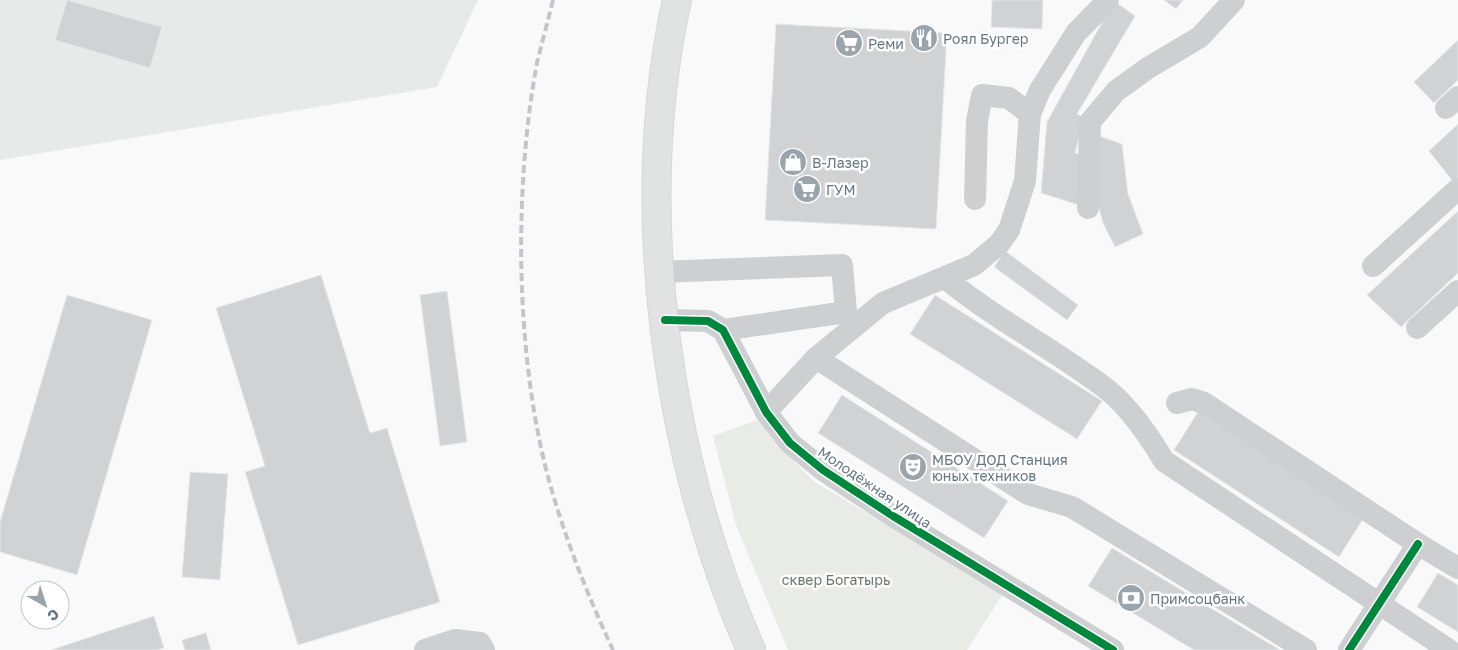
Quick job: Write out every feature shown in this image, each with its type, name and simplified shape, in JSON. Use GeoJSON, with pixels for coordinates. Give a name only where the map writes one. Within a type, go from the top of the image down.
{"type":"FeatureCollection","features":[{"type":"Feature","properties":{"kind":"main road"},"geometry":{"type":"LineString","coordinates":[[677,0],[660,106],[658,238],[665,320],[673,385],[687,456],[702,513],[734,611],[751,650]]}},
{"type":"Feature","properties":{"kind":"street"},"geometry":{"type":"LineString","coordinates":[[766,412],[816,358],[883,303],[974,265],[988,255],[1009,230],[1025,181],[1030,114],[1040,90],[1076,33],[1108,0]]}},
{"type":"Feature","properties":{"kind":"street"},"geometry":{"type":"LineString","coordinates":[[1088,208],[1090,122],[1116,92],[1148,68],[1200,37],[1234,0]]}},
{"type":"Feature","properties":{"kind":"street"},"geometry":{"type":"LineString","coordinates":[[975,199],[977,121],[982,95],[1009,98],[1030,114]]}},
{"type":"Feature","properties":{"kind":"street"},"geometry":{"type":"LineString","coordinates":[[1373,266],[1458,190]]}},
{"type":"Feature","properties":{"kind":"street"},"geometry":{"type":"LineString","coordinates":[[660,272],[842,265],[846,312],[724,330],[708,321],[665,320]]}},
{"type":"Feature","properties":{"kind":"street"},"geometry":{"type":"LineString","coordinates":[[945,278],[972,300],[1105,388],[1132,416],[1164,461],[1449,650]]}},
{"type":"Feature","properties":{"kind":"street"},"geometry":{"type":"LineString","coordinates":[[1417,328],[1458,292]]}},
{"type":"Feature","properties":{"kind":"street","name":"Молодёжная улица"},"geometry":{"type":"LineString","coordinates":[[724,330],[766,412],[790,443],[823,470],[893,516],[1113,650]]}},
{"type":"Feature","properties":{"kind":"street"},"geometry":{"type":"LineString","coordinates":[[816,358],[1028,494],[1072,508],[1306,650]]}},
{"type":"Feature","properties":{"kind":"street"},"geometry":{"type":"LineString","coordinates":[[1177,402],[1192,399],[1204,403],[1418,544],[1458,568]]}},
{"type":"Feature","properties":{"kind":"street"},"geometry":{"type":"LineString","coordinates":[[1349,650],[1377,604],[1418,544]]}},
{"type":"Feature","properties":{"kind":"street"},"geometry":{"type":"LineString","coordinates":[[425,650],[454,640],[480,643],[484,650]]}},
{"type":"Feature","properties":{"kind":"shaded area"},"geometry":{"type":"Polygon","coordinates":[[[0,0],[478,0],[437,87],[0,160],[0,0]]]}},
{"type":"Feature","properties":{"kind":"green space","name":"сквер Богатырь"},"geometry":{"type":"Polygon","coordinates":[[[763,418],[774,440],[813,481],[1003,594],[967,650],[788,650],[736,525],[713,436],[763,418]]]}},
{"type":"Feature","properties":{"kind":"building"},"geometry":{"type":"Polygon","coordinates":[[[67,0],[162,27],[150,68],[55,40],[67,0]]]}},
{"type":"Feature","properties":{"kind":"building"},"geometry":{"type":"Polygon","coordinates":[[[992,0],[1043,0],[1042,29],[991,27],[992,0]]]}},
{"type":"Feature","properties":{"kind":"building"},"geometry":{"type":"Polygon","coordinates":[[[1164,0],[1183,0],[1176,9],[1164,0]]]}},
{"type":"Feature","properties":{"kind":"building"},"geometry":{"type":"Polygon","coordinates":[[[1114,1],[1135,16],[1077,114],[1084,118],[1075,153],[1083,155],[1079,205],[1041,193],[1047,122],[1114,1]]]}},
{"type":"Feature","properties":{"kind":"building"},"geometry":{"type":"Polygon","coordinates":[[[776,24],[947,33],[936,229],[765,220],[776,24]]]}},
{"type":"Feature","properties":{"kind":"building"},"geometry":{"type":"Polygon","coordinates":[[[1458,40],[1458,80],[1434,103],[1414,82],[1458,40]]]}},
{"type":"Feature","properties":{"kind":"building"},"geometry":{"type":"Polygon","coordinates":[[[1458,124],[1458,181],[1455,184],[1429,151],[1458,124]]]}},
{"type":"Feature","properties":{"kind":"building"},"geometry":{"type":"Polygon","coordinates":[[[1099,136],[1122,144],[1128,194],[1143,234],[1115,247],[1103,223],[1094,190],[1099,136]]]}},
{"type":"Feature","properties":{"kind":"building"},"geometry":{"type":"Polygon","coordinates":[[[1458,211],[1458,273],[1401,327],[1367,295],[1458,211]]]}},
{"type":"Feature","properties":{"kind":"building"},"geometry":{"type":"Polygon","coordinates":[[[1005,251],[1078,305],[1067,320],[994,267],[1005,251]]]}},
{"type":"Feature","properties":{"kind":"building"},"geometry":{"type":"Polygon","coordinates":[[[321,275],[370,433],[387,428],[440,602],[298,645],[245,472],[265,466],[216,308],[321,275]]]}},
{"type":"Feature","properties":{"kind":"building"},"geometry":{"type":"Polygon","coordinates":[[[447,291],[467,442],[440,446],[420,295],[447,291]]]}},
{"type":"Feature","properties":{"kind":"building"},"geometry":{"type":"Polygon","coordinates":[[[67,295],[152,320],[77,575],[0,552],[0,522],[67,295]]]}},
{"type":"Feature","properties":{"kind":"building"},"geometry":{"type":"Polygon","coordinates":[[[935,295],[1102,401],[1077,439],[910,334],[935,295]]]}},
{"type":"Feature","properties":{"kind":"building","name":"МБОУ ДОД Станция юных техников"},"geometry":{"type":"Polygon","coordinates":[[[842,395],[1008,501],[984,538],[818,433],[842,395]]]}},
{"type":"Feature","properties":{"kind":"building"},"geometry":{"type":"Polygon","coordinates":[[[1198,412],[1363,519],[1339,557],[1174,450],[1198,412]]]}},
{"type":"Feature","properties":{"kind":"building"},"geometry":{"type":"Polygon","coordinates":[[[190,472],[228,474],[220,580],[182,577],[190,472]]]}},
{"type":"Feature","properties":{"kind":"building"},"geometry":{"type":"Polygon","coordinates":[[[1112,548],[1280,650],[1194,650],[1088,586],[1112,548]]]}},
{"type":"Feature","properties":{"kind":"building"},"geometry":{"type":"Polygon","coordinates":[[[1438,573],[1458,585],[1458,632],[1417,607],[1438,573]]]}},
{"type":"Feature","properties":{"kind":"building"},"geometry":{"type":"Polygon","coordinates":[[[154,616],[164,648],[157,650],[51,650],[154,616]]]}},
{"type":"Feature","properties":{"kind":"building"},"geometry":{"type":"Polygon","coordinates":[[[206,633],[211,650],[185,650],[182,640],[206,633]]]}},
{"type":"Feature","properties":{"kind":"railway"},"geometry":{"type":"LineString","coordinates":[[553,0],[537,63],[529,113],[524,166],[521,221],[525,334],[531,389],[540,442],[552,491],[580,572],[613,650]]}},
{"type":"Feature","properties":{"kind":"cycle path"},"geometry":{"type":"LineString","coordinates":[[665,320],[708,321],[723,330],[766,412],[790,443],[823,470],[893,516],[1113,650]]}},
{"type":"Feature","properties":{"kind":"cycle path"},"geometry":{"type":"LineString","coordinates":[[1349,650],[1418,544]]}},
{"type":"Feature","properties":{"kind":"place","name":"Роял Бургер"},"geometry":{"type":"Point","coordinates":[924,38]}},
{"type":"Feature","properties":{"kind":"place","name":"Реми"},"geometry":{"type":"Point","coordinates":[849,43]}},
{"type":"Feature","properties":{"kind":"place","name":"В-Лазер"},"geometry":{"type":"Point","coordinates":[793,162]}},
{"type":"Feature","properties":{"kind":"place","name":"ГУМ"},"geometry":{"type":"Point","coordinates":[807,189]}},
{"type":"Feature","properties":{"kind":"place","name":"МБОУ ДОД Станция юных техников"},"geometry":{"type":"Point","coordinates":[913,467]}},
{"type":"Feature","properties":{"kind":"place","name":"Примсоцбанк"},"geometry":{"type":"Point","coordinates":[1131,598]}}]}
